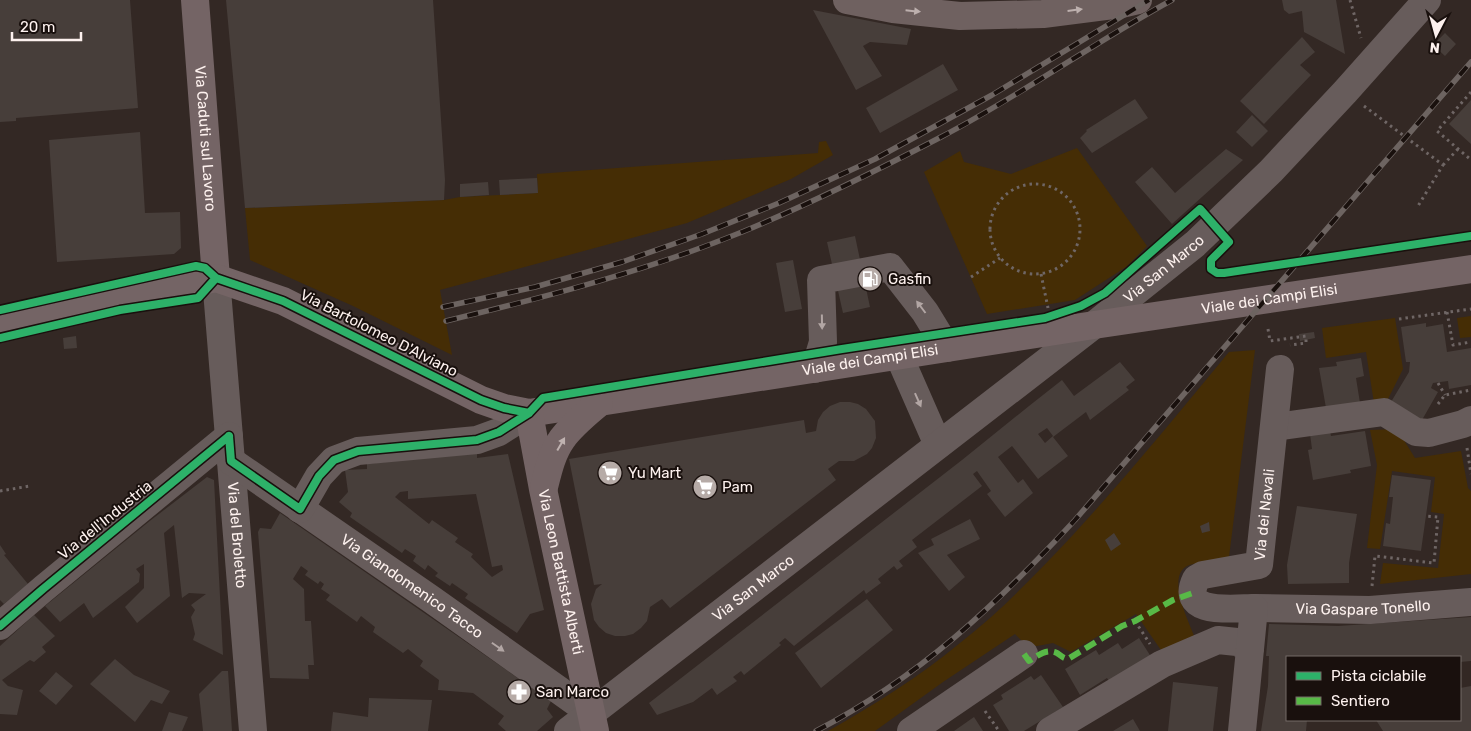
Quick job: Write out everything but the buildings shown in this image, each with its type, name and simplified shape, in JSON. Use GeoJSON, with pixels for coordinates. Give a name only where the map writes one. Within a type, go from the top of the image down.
{"type":"FeatureCollection","features":[{"type":"Feature","properties":{"kind":"highway"},"geometry":{"type":"LineString","coordinates":[[847,0],[893,9],[960,16],[1043,14],[1138,0]]}},
{"type":"Feature","properties":{"kind":"main road","name":"Via Caduti sul Lavoro"},"geometry":{"type":"LineString","coordinates":[[195,0],[216,278]]}},
{"type":"Feature","properties":{"kind":"main road","name":"Viale dei Campi Elisi"},"geometry":{"type":"LineString","coordinates":[[529,414],[1094,325],[1471,269]]}},
{"type":"Feature","properties":{"kind":"main road"},"geometry":{"type":"LineString","coordinates":[[0,324],[216,278]]}},
{"type":"Feature","properties":{"kind":"main road","name":"Via Bartolomeo D'Alviano"},"geometry":{"type":"LineString","coordinates":[[216,278],[284,301],[481,400],[529,414]]}},
{"type":"Feature","properties":{"kind":"main road"},"geometry":{"type":"LineString","coordinates":[[543,489],[551,463],[562,440],[578,421],[599,403]]}},
{"type":"Feature","properties":{"kind":"main road","name":"Via Leon Battista Alberti"},"geometry":{"type":"LineString","coordinates":[[529,414],[543,489],[593,722]]}},
{"type":"Feature","properties":{"kind":"street","name":"Via San Marco"},"geometry":{"type":"LineString","coordinates":[[568,731],[593,722],[938,445],[1094,325],[1195,244],[1271,171],[1427,0]]}},
{"type":"Feature","properties":{"kind":"street"},"geometry":{"type":"LineString","coordinates":[[815,369],[822,342],[821,280],[890,267],[925,312],[947,348]]}},
{"type":"Feature","properties":{"kind":"street","name":"Via del Broletto"},"geometry":{"type":"LineString","coordinates":[[216,278],[254,731]]}},
{"type":"Feature","properties":{"kind":"street"},"geometry":{"type":"LineString","coordinates":[[899,356],[938,445]]}},
{"type":"Feature","properties":{"kind":"street","name":"Via dei Navali"},"geometry":{"type":"LineString","coordinates":[[1254,608],[1200,605],[1193,597],[1194,584],[1196,579],[1202,575],[1259,566],[1280,369]]}},
{"type":"Feature","properties":{"kind":"street"},"geometry":{"type":"LineString","coordinates":[[1275,427],[1384,412],[1416,432],[1429,433],[1471,420]]}},
{"type":"Feature","properties":{"kind":"street","name":"Viale dei Campi Elisi"},"geometry":{"type":"LineString","coordinates":[[300,509],[320,476],[334,460],[358,451],[477,440],[499,432],[529,414]]}},
{"type":"Feature","properties":{"kind":"street","name":"Via Giandomenico Tacco"},"geometry":{"type":"LineString","coordinates":[[230,448],[300,509],[431,599],[593,722]]}},
{"type":"Feature","properties":{"kind":"street","name":"Via dell'Industria"},"geometry":{"type":"LineString","coordinates":[[0,626],[43,589],[230,448]]}},
{"type":"Feature","properties":{"kind":"street","name":"Via Gaspare Tonello"},"geometry":{"type":"LineString","coordinates":[[1254,608],[1370,610],[1471,602]]}},
{"type":"Feature","properties":{"kind":"street"},"geometry":{"type":"LineString","coordinates":[[1242,731],[1254,608]]}},
{"type":"Feature","properties":{"kind":"street"},"geometry":{"type":"LineString","coordinates":[[1050,731],[1162,664],[1218,640],[1237,642],[1250,648]]}},
{"type":"Feature","properties":{"kind":"street"},"geometry":{"type":"LineString","coordinates":[[911,731],[1024,654]]}},
{"type":"Feature","properties":{"kind":"path"},"geometry":{"type":"LineString","coordinates":[[1350,0],[1361,38]]}},
{"type":"Feature","properties":{"kind":"path"},"geometry":{"type":"LineString","coordinates":[[1471,92],[1437,131],[1471,158]]}},
{"type":"Feature","properties":{"kind":"path"},"geometry":{"type":"LineString","coordinates":[[1364,106],[1443,165]]}},
{"type":"Feature","properties":{"kind":"path"},"geometry":{"type":"LineString","coordinates":[[1418,206],[1443,165],[1458,149]]}},
{"type":"Feature","properties":{"kind":"path"},"geometry":{"type":"LineString","coordinates":[[1022,185],[1052,186],[1064,194],[1074,205],[1080,219],[1081,234],[1076,249],[1068,261],[1055,270],[1041,274],[1026,274],[1012,268],[1000,258],[992,245],[989,231],[991,216],[998,202],[1008,192],[1022,185]]}},
{"type":"Feature","properties":{"kind":"path"},"geometry":{"type":"LineString","coordinates":[[971,278],[1000,258]]}},
{"type":"Feature","properties":{"kind":"path"},"geometry":{"type":"LineString","coordinates":[[1041,274],[1048,311]]}},
{"type":"Feature","properties":{"kind":"path"},"geometry":{"type":"LineString","coordinates":[[1399,320],[1471,309]]}},
{"type":"Feature","properties":{"kind":"path"},"geometry":{"type":"LineString","coordinates":[[1447,312],[1452,345],[1471,342]]}},
{"type":"Feature","properties":{"kind":"path"},"geometry":{"type":"LineString","coordinates":[[1438,383],[1445,395]]}},
{"type":"Feature","properties":{"kind":"path"},"geometry":{"type":"LineString","coordinates":[[0,491],[30,486]]}},
{"type":"Feature","properties":{"kind":"path"},"geometry":{"type":"LineString","coordinates":[[1372,591],[1375,556],[1434,563],[1438,517],[1426,516]]}},
{"type":"Feature","properties":{"kind":"shaded area"},"geometry":{"type":"Polygon","coordinates":[[[826,141],[833,155],[791,179],[687,223],[440,290],[452,355],[353,306],[250,260],[245,208],[444,200],[460,197],[538,193],[537,174],[818,153],[819,142],[826,141]]]}},
{"type":"Feature","properties":{"kind":"shaded area"},"geometry":{"type":"Polygon","coordinates":[[[1077,148],[1147,246],[1126,267],[1075,300],[987,314],[924,172],[960,151],[964,162],[1011,174],[1077,148]]]}},
{"type":"Feature","properties":{"kind":"shaded area"},"geometry":{"type":"Polygon","coordinates":[[[1471,316],[1471,337],[1460,338],[1457,318],[1471,316]]]}},
{"type":"Feature","properties":{"kind":"shaded area"},"geometry":{"type":"Polygon","coordinates":[[[1395,318],[1403,369],[1387,401],[1374,403],[1366,352],[1326,358],[1322,328],[1395,318]]]}},
{"type":"Feature","properties":{"kind":"shaded area"},"geometry":{"type":"Polygon","coordinates":[[[1255,350],[1229,557],[1187,566],[1181,572],[1179,580],[1184,611],[1195,638],[1163,653],[1136,614],[1071,652],[1053,643],[1037,646],[1026,645],[1015,634],[943,682],[875,731],[828,731],[912,679],[990,618],[1072,536],[1152,445],[1229,352],[1255,350]]]}},
{"type":"Feature","properties":{"kind":"shaded area"},"geometry":{"type":"Polygon","coordinates":[[[1397,429],[1415,458],[1461,451],[1468,488],[1471,491],[1471,574],[1380,584],[1383,563],[1438,568],[1444,514],[1431,512],[1435,477],[1392,471],[1380,549],[1367,548],[1377,465],[1370,430],[1397,429]]]}},
{"type":"Feature","properties":{"kind":"railway"},"geometry":{"type":"LineString","coordinates":[[443,307],[535,287],[622,262],[702,234],[779,203],[875,159],[992,95],[1149,0]]}},
{"type":"Feature","properties":{"kind":"railway"},"geometry":{"type":"LineString","coordinates":[[446,321],[558,293],[633,271],[706,246],[793,210],[917,150],[970,121],[1172,0]]}},
{"type":"Feature","properties":{"kind":"railway"},"geometry":{"type":"LineString","coordinates":[[816,731],[854,710],[923,663],[986,610],[1016,581],[1075,520],[1471,62]]}},
{"type":"Feature","properties":{"kind":"marked path"},"geometry":{"type":"LineString","coordinates":[[1024,654],[1029,661],[1049,651],[1068,659],[1122,626],[1173,600],[1193,593]]}},
{"type":"Feature","properties":{"kind":"cycle path"},"geometry":{"type":"LineString","coordinates":[[229,436],[231,461],[300,509],[319,476],[334,460],[358,451],[477,440],[499,432],[529,413],[543,398],[1045,318],[1081,306],[1105,293],[1200,209],[1229,242],[1211,260],[1211,269],[1217,273],[1471,236]]}},
{"type":"Feature","properties":{"kind":"cycle path"},"geometry":{"type":"LineString","coordinates":[[0,310],[196,266],[205,268],[216,278],[283,301],[481,400],[504,408],[529,413]]}},
{"type":"Feature","properties":{"kind":"cycle path"},"geometry":{"type":"LineString","coordinates":[[0,338],[120,310],[198,298],[216,278]]}},
{"type":"Feature","properties":{"kind":"cycle path"},"geometry":{"type":"LineString","coordinates":[[0,626],[229,436]]}},
{"type":"Feature","properties":{"kind":"place","name":"Gasfin"},"geometry":{"type":"Point","coordinates":[870,279]}},
{"type":"Feature","properties":{"kind":"place","name":"Yu Mart"},"geometry":{"type":"Point","coordinates":[610,473]}},
{"type":"Feature","properties":{"kind":"place","name":"Pam"},"geometry":{"type":"Point","coordinates":[705,487]}},
{"type":"Feature","properties":{"kind":"place","name":"San Marco"},"geometry":{"type":"Point","coordinates":[519,692]}}]}
